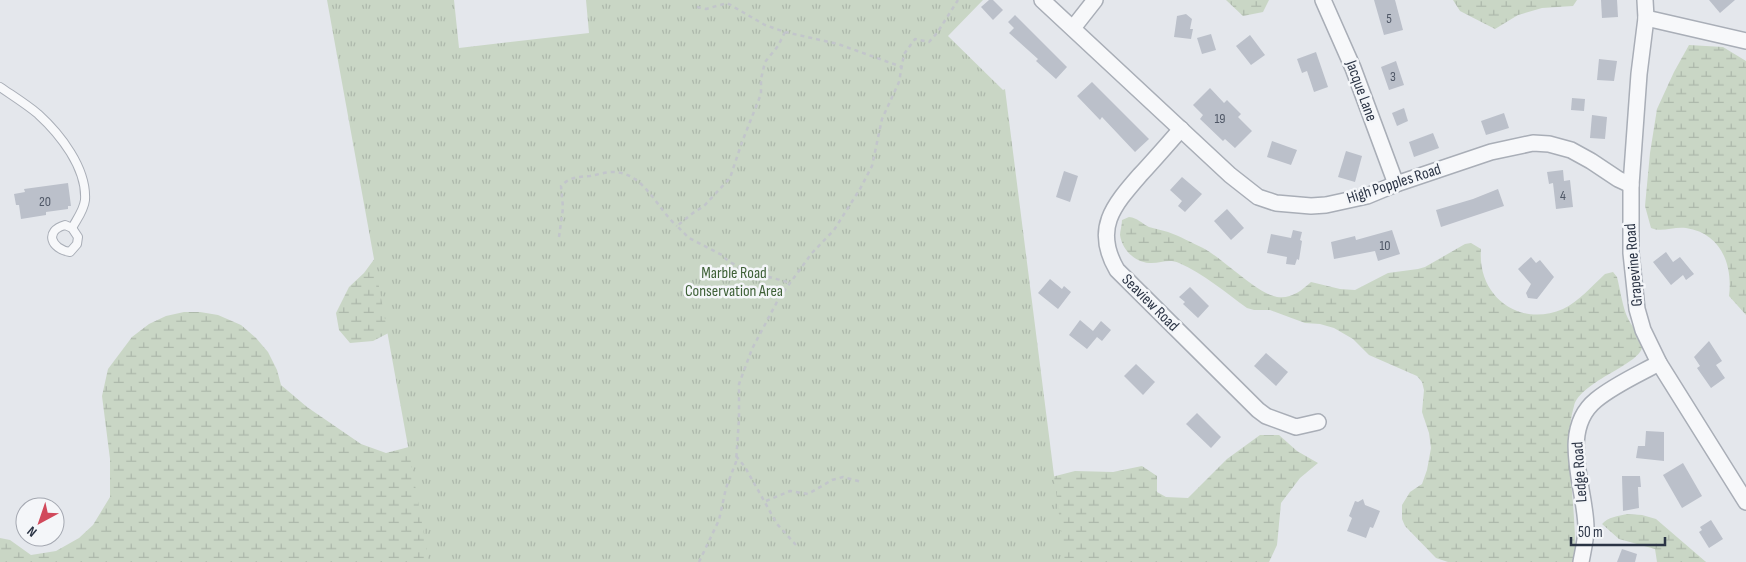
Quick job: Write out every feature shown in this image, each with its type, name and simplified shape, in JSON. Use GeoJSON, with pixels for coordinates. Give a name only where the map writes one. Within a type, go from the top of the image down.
{"type":"FeatureCollection","features":[{"type":"Feature","properties":{"kind":"street","name":"High Popples Road"},"geometry":{"type":"LineString","coordinates":[[1042,0],[1246,188],[1258,197],[1276,203],[1311,206],[1326,205],[1367,196],[1396,184],[1490,152],[1533,143],[1549,144],[1571,150],[1631,185]]}},
{"type":"Feature","properties":{"kind":"street"},"geometry":{"type":"LineString","coordinates":[[1073,28],[1095,0]]}},
{"type":"Feature","properties":{"kind":"street","name":"Jacque Lane"},"geometry":{"type":"LineString","coordinates":[[1323,0],[1353,68],[1396,184]]}},
{"type":"Feature","properties":{"kind":"street","name":"Grapevine Road"},"geometry":{"type":"LineString","coordinates":[[1646,0],[1646,18],[1639,74],[1629,231],[1632,277],[1637,309],[1643,330],[1659,363],[1746,502]]}},
{"type":"Feature","properties":{"kind":"street"},"geometry":{"type":"LineString","coordinates":[[1646,18],[1746,41]]}},
{"type":"Feature","properties":{"kind":"street","name":"Seaview Road"},"geometry":{"type":"LineString","coordinates":[[1181,130],[1119,199],[1110,214],[1105,237],[1112,260],[1117,270],[1258,410],[1266,416],[1296,427],[1318,422]]}},
{"type":"Feature","properties":{"kind":"street","name":"Ledge Road"},"geometry":{"type":"LineString","coordinates":[[1581,562],[1586,527],[1577,469],[1578,429],[1584,415],[1595,400],[1659,363]]}},
{"type":"Feature","properties":{"kind":"lane"},"geometry":{"type":"LineString","coordinates":[[0,87],[36,112],[48,123],[78,167],[85,201],[72,228]]}},
{"type":"Feature","properties":{"kind":"path"},"geometry":{"type":"LineString","coordinates":[[699,562],[719,520],[726,488],[736,462],[739,384],[752,349],[779,298],[812,253],[834,230],[872,166],[882,119],[899,82],[904,54],[915,39],[929,42],[958,0]]}},
{"type":"Feature","properties":{"kind":"path"},"geometry":{"type":"LineString","coordinates":[[697,7],[706,9],[727,3],[765,25],[785,32],[838,44],[902,67]]}},
{"type":"Feature","properties":{"kind":"path"},"geometry":{"type":"LineString","coordinates":[[677,226],[704,206],[730,178],[761,94],[761,79],[765,62],[778,46],[785,32]]}},
{"type":"Feature","properties":{"kind":"path"},"geometry":{"type":"LineString","coordinates":[[558,237],[563,208],[561,186],[571,178],[614,172],[635,180],[644,187],[668,219],[689,238],[722,255],[728,261],[747,272],[791,283]]}},
{"type":"Feature","properties":{"kind":"path"},"geometry":{"type":"LineString","coordinates":[[736,456],[745,467],[777,524],[796,545]]}},
{"type":"Feature","properties":{"kind":"path"},"geometry":{"type":"LineString","coordinates":[[765,501],[790,491],[808,494],[832,480],[843,477],[862,482]]}},
{"type":"Feature","properties":{"kind":"green space","name":"Marble Road Conservation Area"},"geometry":{"type":"Polygon","coordinates":[[[327,0],[454,0],[459,48],[589,33],[586,0],[983,0],[948,36],[1003,90],[1005,89],[1065,562],[429,562],[327,0]]]}},
{"type":"Feature","properties":{"kind":"green space"},"geometry":{"type":"Polygon","coordinates":[[[1226,0],[1269,0],[1263,12],[1243,16],[1226,0]]]}},
{"type":"Feature","properties":{"kind":"green space"},"geometry":{"type":"Polygon","coordinates":[[[1453,0],[1577,0],[1573,6],[1542,8],[1518,15],[1495,29],[1460,11],[1453,0]]]}},
{"type":"Feature","properties":{"kind":"green space"},"geometry":{"type":"Polygon","coordinates":[[[1689,45],[1723,47],[1746,61],[1746,315],[1729,296],[1729,273],[1722,252],[1716,244],[1708,236],[1686,228],[1659,230],[1651,228],[1645,206],[1650,153],[1657,109],[1689,45]]]}},
{"type":"Feature","properties":{"kind":"green space"},"geometry":{"type":"Polygon","coordinates":[[[1129,217],[1203,248],[1250,283],[1277,297],[1291,296],[1311,282],[1340,289],[1355,290],[1388,273],[1425,267],[1465,244],[1471,243],[1481,249],[1482,266],[1486,281],[1494,294],[1504,304],[1517,311],[1531,314],[1547,314],[1569,306],[1605,274],[1613,272],[1617,277],[1626,314],[1642,345],[1640,352],[1634,358],[1588,388],[1579,397],[1574,406],[1569,442],[1575,530],[1575,562],[1448,562],[1436,558],[1405,526],[1402,519],[1402,505],[1410,492],[1422,484],[1431,448],[1429,433],[1422,412],[1424,390],[1422,382],[1417,376],[1369,355],[1353,339],[1334,328],[1320,324],[1305,323],[1270,310],[1247,308],[1206,278],[1179,263],[1171,261],[1149,263],[1134,258],[1123,246],[1120,235],[1122,220],[1129,217]]]}},
{"type":"Feature","properties":{"kind":"green space"},"geometry":{"type":"Polygon","coordinates":[[[378,254],[735,562],[0,562],[0,538],[10,540],[15,544],[15,547],[20,547],[31,555],[56,551],[65,547],[79,538],[93,525],[110,497],[110,459],[102,396],[108,369],[132,337],[149,324],[166,316],[184,312],[200,312],[218,315],[241,325],[268,352],[277,370],[281,385],[307,407],[361,444],[386,453],[443,438],[406,324],[373,341],[350,343],[339,330],[336,313],[349,287],[364,273],[378,254]]]}},
{"type":"Feature","properties":{"kind":"green space"},"geometry":{"type":"Polygon","coordinates":[[[1260,435],[1279,435],[1297,451],[1318,463],[1300,478],[1281,503],[1277,545],[1269,562],[958,562],[1044,479],[1075,471],[1113,472],[1142,466],[1157,476],[1157,492],[1166,497],[1188,498],[1227,459],[1260,435]]]}},
{"type":"Feature","properties":{"kind":"green space"},"geometry":{"type":"Polygon","coordinates":[[[1627,514],[1642,515],[1656,519],[1706,562],[1657,562],[1655,549],[1619,539],[1602,524],[1610,518],[1627,514]]]}},
{"type":"Feature","properties":{"kind":"building"},"geometry":{"type":"Polygon","coordinates":[[[989,0],[993,0],[1003,10],[993,20],[981,7],[989,0]]]}},
{"type":"Feature","properties":{"kind":"building"},"geometry":{"type":"Polygon","coordinates":[[[1374,0],[1395,0],[1403,30],[1384,35],[1374,0]]]}},
{"type":"Feature","properties":{"kind":"building"},"geometry":{"type":"Polygon","coordinates":[[[1601,0],[1617,0],[1618,17],[1602,18],[1601,0]]]}},
{"type":"Feature","properties":{"kind":"building"},"geometry":{"type":"Polygon","coordinates":[[[1709,0],[1735,0],[1720,13],[1709,0]]]}},
{"type":"Feature","properties":{"kind":"building"},"geometry":{"type":"Polygon","coordinates":[[[1186,14],[1192,19],[1191,39],[1174,37],[1177,16],[1186,14]]]}},
{"type":"Feature","properties":{"kind":"building"},"geometry":{"type":"Polygon","coordinates":[[[1015,15],[1067,67],[1056,79],[1036,61],[1038,59],[1009,33],[1014,28],[1008,22],[1015,15]]]}},
{"type":"Feature","properties":{"kind":"building"},"geometry":{"type":"Polygon","coordinates":[[[1211,34],[1216,50],[1202,54],[1197,38],[1211,34]]]}},
{"type":"Feature","properties":{"kind":"building"},"geometry":{"type":"Polygon","coordinates":[[[1250,35],[1265,55],[1251,65],[1236,46],[1250,35]]]}},
{"type":"Feature","properties":{"kind":"building"},"geometry":{"type":"Polygon","coordinates":[[[1316,52],[1328,87],[1314,92],[1307,71],[1302,73],[1297,59],[1316,52]]]}},
{"type":"Feature","properties":{"kind":"building"},"geometry":{"type":"Polygon","coordinates":[[[1599,59],[1617,61],[1614,81],[1597,80],[1599,59]]]}},
{"type":"Feature","properties":{"kind":"building"},"geometry":{"type":"Polygon","coordinates":[[[1396,61],[1404,85],[1389,90],[1381,67],[1396,61]]]}},
{"type":"Feature","properties":{"kind":"building"},"geometry":{"type":"Polygon","coordinates":[[[1092,82],[1149,139],[1135,152],[1102,117],[1100,120],[1077,96],[1092,82]]]}},
{"type":"Feature","properties":{"kind":"building"},"geometry":{"type":"Polygon","coordinates":[[[1210,88],[1224,103],[1227,100],[1241,114],[1238,117],[1252,131],[1235,148],[1225,139],[1223,141],[1200,119],[1203,115],[1193,105],[1210,88]]]}},
{"type":"Feature","properties":{"kind":"building"},"geometry":{"type":"Polygon","coordinates":[[[1572,98],[1585,99],[1584,111],[1571,110],[1572,98]]]}},
{"type":"Feature","properties":{"kind":"building"},"geometry":{"type":"Polygon","coordinates":[[[1404,108],[1408,121],[1397,126],[1392,113],[1404,108]]]}},
{"type":"Feature","properties":{"kind":"building"},"geometry":{"type":"Polygon","coordinates":[[[1504,113],[1509,128],[1486,135],[1481,121],[1504,113]]]}},
{"type":"Feature","properties":{"kind":"building"},"geometry":{"type":"Polygon","coordinates":[[[1592,115],[1607,117],[1605,139],[1590,138],[1592,115]]]}},
{"type":"Feature","properties":{"kind":"building"},"geometry":{"type":"Polygon","coordinates":[[[1433,133],[1439,148],[1414,157],[1409,142],[1433,133]]]}},
{"type":"Feature","properties":{"kind":"building"},"geometry":{"type":"Polygon","coordinates":[[[1272,141],[1297,150],[1291,165],[1267,157],[1272,141]]]}},
{"type":"Feature","properties":{"kind":"building"},"geometry":{"type":"Polygon","coordinates":[[[1346,151],[1362,156],[1355,182],[1338,177],[1346,151]]]}},
{"type":"Feature","properties":{"kind":"building"},"geometry":{"type":"Polygon","coordinates":[[[1563,170],[1564,181],[1570,180],[1573,207],[1556,209],[1553,183],[1549,184],[1547,172],[1563,170]]]}},
{"type":"Feature","properties":{"kind":"building"},"geometry":{"type":"Polygon","coordinates":[[[1064,171],[1078,176],[1070,202],[1056,197],[1064,171]]]}},
{"type":"Feature","properties":{"kind":"building"},"geometry":{"type":"Polygon","coordinates":[[[1182,177],[1202,194],[1185,212],[1178,206],[1182,201],[1170,190],[1182,177]]]}},
{"type":"Feature","properties":{"kind":"building"},"geometry":{"type":"Polygon","coordinates":[[[68,183],[71,206],[68,206],[68,209],[46,212],[46,215],[21,219],[19,205],[16,205],[14,194],[25,192],[24,189],[68,183]]]}},
{"type":"Feature","properties":{"kind":"building"},"geometry":{"type":"Polygon","coordinates":[[[1498,189],[1504,206],[1441,227],[1436,210],[1498,189]]]}},
{"type":"Feature","properties":{"kind":"building"},"geometry":{"type":"Polygon","coordinates":[[[1227,209],[1244,228],[1231,240],[1214,221],[1227,209]]]}},
{"type":"Feature","properties":{"kind":"building"},"geometry":{"type":"Polygon","coordinates":[[[1293,230],[1302,232],[1299,260],[1297,259],[1295,265],[1286,264],[1287,257],[1267,253],[1271,234],[1291,238],[1293,230]]]}},
{"type":"Feature","properties":{"kind":"building"},"geometry":{"type":"Polygon","coordinates":[[[1392,230],[1400,254],[1378,261],[1375,251],[1334,259],[1331,242],[1355,236],[1356,240],[1392,230]]]}},
{"type":"Feature","properties":{"kind":"building"},"geometry":{"type":"Polygon","coordinates":[[[1666,252],[1673,262],[1680,257],[1694,274],[1686,280],[1683,275],[1671,285],[1653,262],[1666,252]]]}},
{"type":"Feature","properties":{"kind":"building"},"geometry":{"type":"Polygon","coordinates":[[[1531,257],[1536,263],[1540,260],[1554,277],[1537,299],[1528,298],[1526,293],[1531,284],[1518,269],[1531,257]]]}},
{"type":"Feature","properties":{"kind":"building"},"geometry":{"type":"Polygon","coordinates":[[[1050,279],[1062,289],[1064,286],[1071,292],[1058,309],[1038,293],[1050,279]]]}},
{"type":"Feature","properties":{"kind":"building"},"geometry":{"type":"Polygon","coordinates":[[[1190,287],[1209,306],[1198,318],[1183,304],[1185,302],[1179,297],[1190,287]]]}},
{"type":"Feature","properties":{"kind":"building"},"geometry":{"type":"Polygon","coordinates":[[[1080,320],[1093,331],[1101,321],[1111,330],[1102,341],[1097,337],[1087,349],[1069,335],[1080,320]]]}},
{"type":"Feature","properties":{"kind":"building"},"geometry":{"type":"Polygon","coordinates":[[[1709,341],[1722,361],[1716,365],[1725,378],[1711,388],[1697,368],[1700,366],[1694,357],[1709,341]]]}},
{"type":"Feature","properties":{"kind":"building"},"geometry":{"type":"Polygon","coordinates":[[[1266,353],[1288,372],[1276,386],[1254,366],[1266,353]]]}},
{"type":"Feature","properties":{"kind":"building"},"geometry":{"type":"Polygon","coordinates":[[[1136,364],[1155,382],[1143,395],[1124,376],[1136,364]]]}},
{"type":"Feature","properties":{"kind":"building"},"geometry":{"type":"Polygon","coordinates":[[[1197,413],[1221,437],[1211,448],[1186,424],[1197,413]]]}},
{"type":"Feature","properties":{"kind":"building"},"geometry":{"type":"Polygon","coordinates":[[[1646,431],[1664,432],[1664,461],[1636,458],[1638,446],[1645,446],[1646,431]]]}},
{"type":"Feature","properties":{"kind":"building"},"geometry":{"type":"Polygon","coordinates":[[[1683,463],[1702,496],[1682,508],[1663,475],[1683,463]]]}},
{"type":"Feature","properties":{"kind":"building"},"geometry":{"type":"Polygon","coordinates":[[[1622,476],[1640,476],[1641,487],[1638,487],[1639,508],[1623,511],[1622,476]]]}},
{"type":"Feature","properties":{"kind":"building"},"geometry":{"type":"Polygon","coordinates":[[[1363,499],[1365,505],[1380,511],[1373,528],[1370,527],[1366,538],[1347,531],[1352,518],[1349,516],[1355,501],[1358,502],[1363,499]]]}},
{"type":"Feature","properties":{"kind":"building"},"geometry":{"type":"Polygon","coordinates":[[[1711,520],[1723,539],[1709,548],[1699,532],[1702,530],[1700,527],[1711,520]]]}},
{"type":"Feature","properties":{"kind":"building"},"geometry":{"type":"Polygon","coordinates":[[[1622,549],[1637,554],[1635,562],[1617,562],[1622,549]]]}}]}
